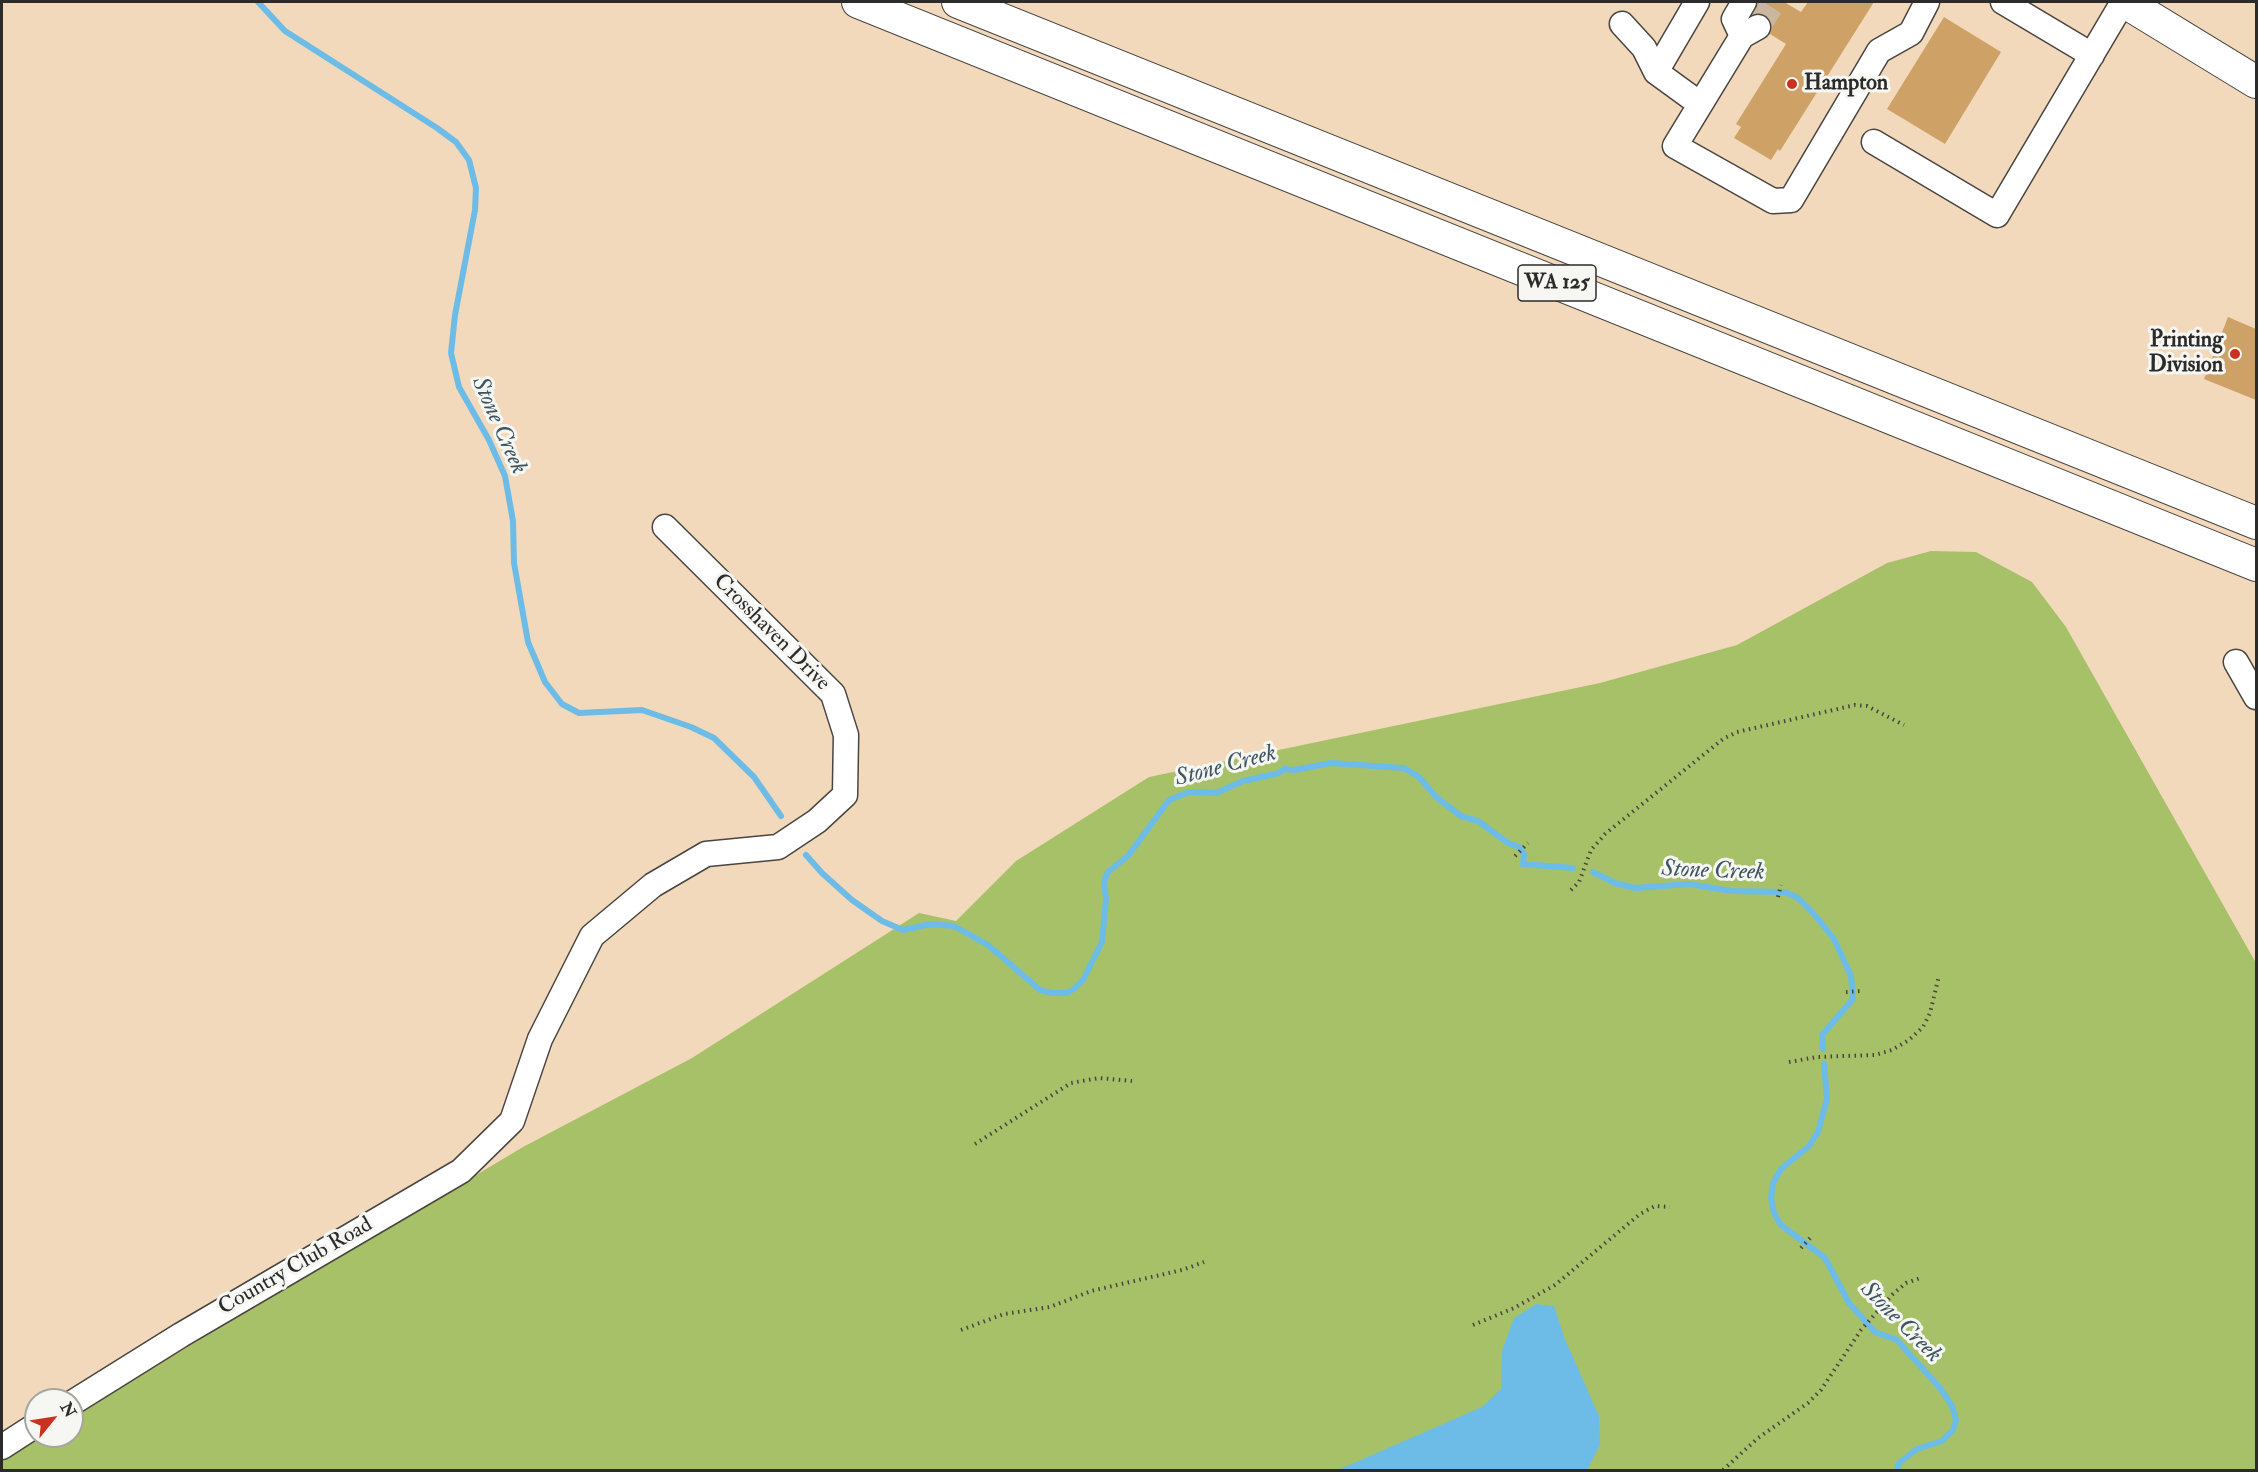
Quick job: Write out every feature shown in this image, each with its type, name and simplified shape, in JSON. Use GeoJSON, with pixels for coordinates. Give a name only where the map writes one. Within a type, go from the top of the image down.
{"type":"FeatureCollection","features":[{"type":"Feature","properties":{"kind":"main road","name":"WA 125"},"geometry":{"type":"LineString","coordinates":[[858,2],[2256,565]]}},
{"type":"Feature","properties":{"kind":"main road","name":"WA 125"},"geometry":{"type":"LineString","coordinates":[[958,2],[2256,524]]}},
{"type":"Feature","properties":{"kind":"main road"},"geometry":{"type":"LineString","coordinates":[[2124,2],[2256,82]]}},
{"type":"Feature","properties":{"kind":"street"},"geometry":{"type":"LineString","coordinates":[[1656,72],[1697,2]]}},
{"type":"Feature","properties":{"kind":"street"},"geometry":{"type":"LineString","coordinates":[[1744,2],[1734,19],[1750,31],[1700,104],[1675,146],[1773,201],[1791,200],[1879,51],[1911,33],[1927,2]]}},
{"type":"Feature","properties":{"kind":"street"},"geometry":{"type":"LineString","coordinates":[[2003,2],[2092,55]]}},
{"type":"Feature","properties":{"kind":"street"},"geometry":{"type":"LineString","coordinates":[[1874,142],[1997,215],[2124,2]]}},
{"type":"Feature","properties":{"kind":"street"},"geometry":{"type":"LineString","coordinates":[[1622,24],[1644,48],[1656,72],[1700,104]]}},
{"type":"Feature","properties":{"kind":"street","name":"Crosshaven Drive"},"geometry":{"type":"LineString","coordinates":[[512,1121],[540,1039],[591,936],[653,885],[706,855],[778,847],[817,821],[845,795],[846,735],[833,694],[665,527]]}},
{"type":"Feature","properties":{"kind":"street"},"geometry":{"type":"LineString","coordinates":[[2236,662],[2256,697]]}},
{"type":"Feature","properties":{"kind":"street","name":"Country Club Road"},"geometry":{"type":"LineString","coordinates":[[84,1396],[181,1335],[461,1171],[512,1121]]}},
{"type":"Feature","properties":{"kind":"street"},"geometry":{"type":"LineString","coordinates":[[2,1447],[24,1433]]}},
{"type":"Feature","properties":{"kind":"path"},"geometry":{"type":"LineString","coordinates":[[1571,890],[1579,882],[1591,850],[1605,834],[1723,739],[1737,732],[1855,705],[1867,706],[1904,725]]}},
{"type":"Feature","properties":{"kind":"path"},"geometry":{"type":"LineString","coordinates":[[1515,855],[1528,843]]}},
{"type":"Feature","properties":{"kind":"path"},"geometry":{"type":"LineString","coordinates":[[1778,897],[1781,885]]}},
{"type":"Feature","properties":{"kind":"path"},"geometry":{"type":"LineString","coordinates":[[1790,1062],[1817,1057],[1875,1055],[1901,1045],[1923,1027],[1930,1013],[1939,975]]}},
{"type":"Feature","properties":{"kind":"path"},"geometry":{"type":"LineString","coordinates":[[1846,992],[1861,991]]}},
{"type":"Feature","properties":{"kind":"path"},"geometry":{"type":"LineString","coordinates":[[975,1144],[1071,1083],[1099,1078],[1132,1081]]}},
{"type":"Feature","properties":{"kind":"path"},"geometry":{"type":"LineString","coordinates":[[1473,1325],[1514,1308],[1556,1285],[1640,1214],[1655,1206],[1670,1207]]}},
{"type":"Feature","properties":{"kind":"path"},"geometry":{"type":"LineString","coordinates":[[1801,1248],[1810,1238]]}},
{"type":"Feature","properties":{"kind":"path"},"geometry":{"type":"LineString","coordinates":[[961,1330],[993,1317],[1050,1307],[1091,1291],[1182,1270],[1204,1262]]}},
{"type":"Feature","properties":{"kind":"path"},"geometry":{"type":"LineString","coordinates":[[1722,1470],[1758,1438],[1808,1403],[1821,1390],[1871,1319],[1906,1283],[1920,1278]]}},
{"type":"Feature","properties":{"kind":"green space"},"geometry":{"type":"Polygon","coordinates":[[[1931,551],[1976,552],[2032,582],[2066,627],[2256,963],[2256,1470],[2,1470],[2,1458],[24,1445],[24,1448],[84,1448],[84,1409],[523,1147],[692,1058],[919,913],[956,921],[1016,861],[1149,777],[1600,683],[1737,645],[1887,563],[1931,551]]]}},
{"type":"Feature","properties":{"kind":"water"},"geometry":{"type":"Polygon","coordinates":[[[1536,1304],[1554,1306],[1564,1337],[1599,1416],[1600,1445],[1587,1470],[1338,1470],[1482,1407],[1501,1389],[1502,1351],[1514,1318],[1536,1304]]]}},
{"type":"Feature","properties":{"kind":"building","name":"Hampton"},"geometry":{"type":"Polygon","coordinates":[[[1758,2],[1784,2],[1801,12],[1808,2],[1874,2],[1780,151],[1778,149],[1771,160],[1734,138],[1741,127],[1736,124],[1786,44],[1770,34],[1772,27],[1766,15],[1754,14],[1758,2]]]}},
{"type":"Feature","properties":{"kind":"building"},"geometry":{"type":"Polygon","coordinates":[[[1944,17],[2001,52],[1945,144],[1887,109],[1944,17]]]}},
{"type":"Feature","properties":{"kind":"building","name":"Printing Division"},"geometry":{"type":"Polygon","coordinates":[[[2228,317],[2256,329],[2256,400],[2204,379],[2228,317]]]}},
{"type":"Feature","properties":{"kind":"waterway","name":"Stone Creek"},"geometry":{"type":"LineString","coordinates":[[258,2],[285,31],[437,128],[456,142],[469,160],[476,188],[475,210],[455,315],[451,353],[459,387],[489,440],[505,476],[513,521],[514,563],[528,642],[545,682],[562,704],[579,713],[642,710],[691,727],[714,738],[754,777],[781,816]]}},
{"type":"Feature","properties":{"kind":"waterway","name":"Stone Creek"},"geometry":{"type":"LineString","coordinates":[[806,855],[852,900],[882,921],[903,930],[930,924],[954,926],[988,945],[1040,990],[1052,993],[1067,993],[1083,980],[1102,942],[1106,899],[1104,881],[1108,872],[1128,856],[1169,800],[1189,792],[1216,793],[1243,781],[1279,773],[1284,769],[1294,770],[1331,763],[1404,768],[1419,777],[1436,797],[1461,816],[1478,821],[1508,843],[1519,847],[1524,854],[1523,864],[1573,868]]}},
{"type":"Feature","properties":{"kind":"waterway","name":"Stone Creek"},"geometry":{"type":"LineString","coordinates":[[1593,872],[1615,883],[1635,888],[1689,884],[1731,891],[1785,892],[1798,898],[1834,939],[1851,976],[1853,999],[1822,1035],[1823,1049]]}},
{"type":"Feature","properties":{"kind":"waterway","name":"Stone Creek"},"geometry":{"type":"LineString","coordinates":[[1824,1064],[1827,1099],[1818,1132],[1809,1146],[1781,1169],[1773,1183],[1771,1198],[1774,1213],[1781,1225],[1825,1258],[1849,1303],[1875,1332],[1897,1340],[1940,1388],[1952,1406],[1956,1420],[1953,1430],[1942,1441],[1917,1449],[1899,1463],[1897,1470]]}},
{"type":"Feature","properties":{"kind":"tunnel"},"geometry":{"type":"LineString","coordinates":[[1758,27],[1774,2]]}},
{"type":"Feature","properties":{"kind":"place","name":"Hampton"},"geometry":{"type":"Point","coordinates":[1792,84]}},
{"type":"Feature","properties":{"kind":"place","name":"Printing Division"},"geometry":{"type":"Point","coordinates":[2235,354]}}]}
